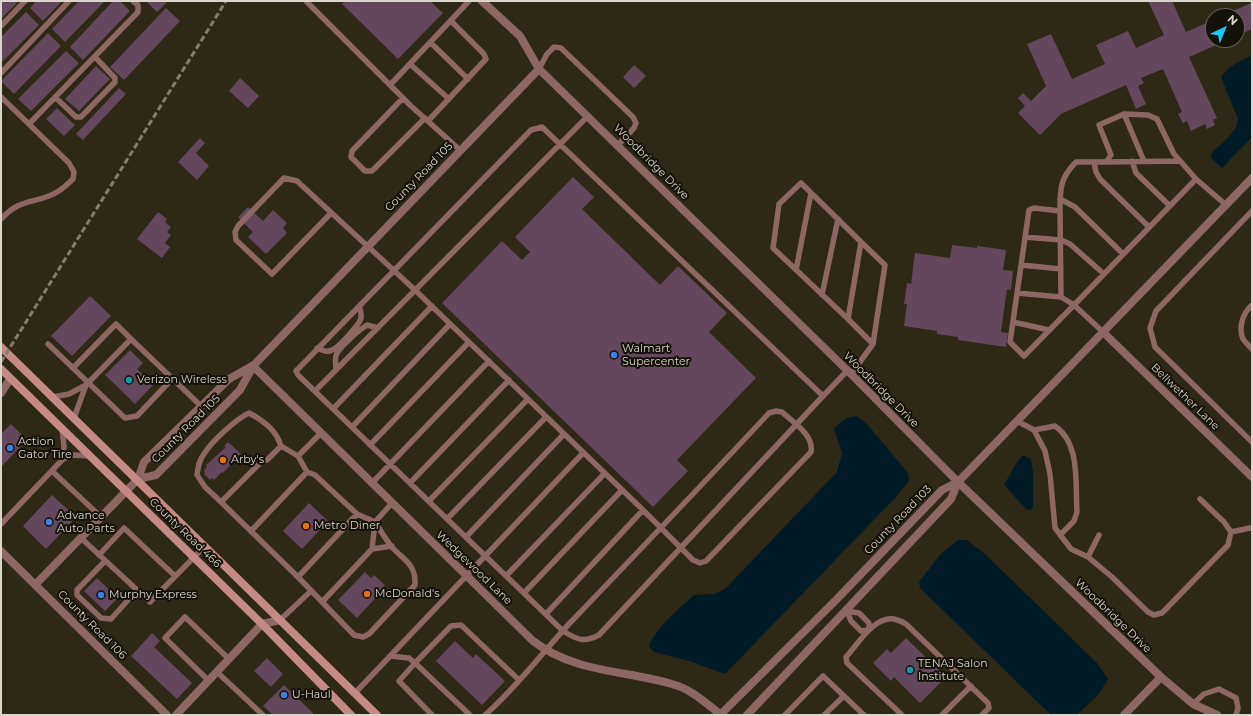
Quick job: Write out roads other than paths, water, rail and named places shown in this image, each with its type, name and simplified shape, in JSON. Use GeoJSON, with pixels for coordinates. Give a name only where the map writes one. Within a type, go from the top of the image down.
{"type":"FeatureCollection","features":[{"type":"Feature","properties":{"kind":"main road","name":"County Road 466"},"geometry":{"type":"LineString","coordinates":[[1,347],[138,479],[377,715]]}},
{"type":"Feature","properties":{"kind":"main road","name":"County Road 466"},"geometry":{"type":"LineString","coordinates":[[1,369],[262,624],[351,715]]}},
{"type":"Feature","properties":{"kind":"street"},"geometry":{"type":"LineString","coordinates":[[482,1],[520,36],[539,69]]}},
{"type":"Feature","properties":{"kind":"street","name":"Woodbridge Drive"},"geometry":{"type":"LineString","coordinates":[[539,69],[618,145],[958,482],[1161,677],[1193,704],[1217,715]]}},
{"type":"Feature","properties":{"kind":"street","name":"County Road 105"},"geometry":{"type":"LineString","coordinates":[[138,479],[156,475],[240,390],[252,366],[539,69]]}},
{"type":"Feature","properties":{"kind":"street"},"geometry":{"type":"LineString","coordinates":[[747,715],[952,499],[958,482],[1252,178]]}},
{"type":"Feature","properties":{"kind":"street","name":"Bellwether Lane"},"geometry":{"type":"LineString","coordinates":[[1103,332],[1252,477]]}},
{"type":"Feature","properties":{"kind":"street","name":"County Road 105"},"geometry":{"type":"LineString","coordinates":[[138,479],[144,462],[228,378],[252,366]]}},
{"type":"Feature","properties":{"kind":"street","name":"Wedgewood Lane"},"geometry":{"type":"LineString","coordinates":[[252,366],[533,641],[545,650],[559,658],[581,666],[673,684],[694,693],[720,715]]}},
{"type":"Feature","properties":{"kind":"street"},"geometry":{"type":"LineString","coordinates":[[1,393],[10,379]]}},
{"type":"Feature","properties":{"kind":"street"},"geometry":{"type":"LineString","coordinates":[[35,585],[138,479]]}},
{"type":"Feature","properties":{"kind":"street","name":"County Road 103"},"geometry":{"type":"LineString","coordinates":[[720,715],[836,600],[942,490],[958,482]]}},
{"type":"Feature","properties":{"kind":"street","name":"County Road 106"},"geometry":{"type":"LineString","coordinates":[[1,552],[167,715]]}},
{"type":"Feature","properties":{"kind":"street"},"geometry":{"type":"LineString","coordinates":[[836,600],[847,611]]}},
{"type":"Feature","properties":{"kind":"street"},"geometry":{"type":"LineString","coordinates":[[176,715],[262,624],[280,620]]}},
{"type":"Feature","properties":{"kind":"street"},"geometry":{"type":"LineString","coordinates":[[1124,715],[1161,677]]}},
{"type":"Feature","properties":{"kind":"lane"},"geometry":{"type":"LineString","coordinates":[[1,26],[25,1]]}},
{"type":"Feature","properties":{"kind":"lane"},"geometry":{"type":"LineString","coordinates":[[1,73],[69,1]]}},
{"type":"Feature","properties":{"kind":"lane"},"geometry":{"type":"LineString","coordinates":[[29,124],[138,12],[138,6],[133,1]]}},
{"type":"Feature","properties":{"kind":"lane"},"geometry":{"type":"LineString","coordinates":[[306,1],[403,98],[460,150]]}},
{"type":"Feature","properties":{"kind":"lane"},"geometry":{"type":"LineString","coordinates":[[390,85],[469,1]]}},
{"type":"Feature","properties":{"kind":"lane"},"geometry":{"type":"LineString","coordinates":[[403,98],[352,151],[351,157],[365,171],[372,171],[449,99],[486,60],[484,54],[451,21]]}},
{"type":"Feature","properties":{"kind":"lane"},"geometry":{"type":"LineString","coordinates":[[431,43],[468,79]]}},
{"type":"Feature","properties":{"kind":"lane"},"geometry":{"type":"LineString","coordinates":[[539,69],[547,54],[554,47],[561,48],[572,58],[633,117],[636,123],[634,128],[618,145]]}},
{"type":"Feature","properties":{"kind":"lane"},"geometry":{"type":"LineString","coordinates":[[55,97],[76,117],[81,117],[115,82],[115,78],[95,57]]}},
{"type":"Feature","properties":{"kind":"lane"},"geometry":{"type":"LineString","coordinates":[[410,64],[449,99]]}},
{"type":"Feature","properties":{"kind":"lane"},"geometry":{"type":"LineString","coordinates":[[1,97],[68,163],[74,172],[73,180],[64,188],[50,196],[24,202],[11,208],[1,218]]}},
{"type":"Feature","properties":{"kind":"lane"},"geometry":{"type":"LineString","coordinates":[[1124,114],[1144,161]]}},
{"type":"Feature","properties":{"kind":"lane"},"geometry":{"type":"LineString","coordinates":[[1106,162],[1111,155],[1099,125],[1124,114],[1148,115],[1157,119],[1174,154],[1180,161],[1196,179],[1226,205]]}},
{"type":"Feature","properties":{"kind":"lane"},"geometry":{"type":"LineString","coordinates":[[315,391],[588,116]]}},
{"type":"Feature","properties":{"kind":"lane"},"geometry":{"type":"LineString","coordinates":[[823,396],[542,127],[530,130],[296,371],[334,410],[563,631],[575,638],[588,641],[599,635],[823,396],[849,373],[874,344],[885,265],[801,183],[779,204],[773,248],[874,344]]}},
{"type":"Feature","properties":{"kind":"lane"},"geometry":{"type":"LineString","coordinates":[[1132,161],[1136,173],[1170,206]]}},
{"type":"Feature","properties":{"kind":"lane"},"geometry":{"type":"LineString","coordinates":[[1061,297],[1060,187],[1066,172],[1076,162],[1180,161]]}},
{"type":"Feature","properties":{"kind":"lane"},"geometry":{"type":"LineString","coordinates":[[1094,162],[1096,172],[1100,179],[1149,227]]}},
{"type":"Feature","properties":{"kind":"lane"},"geometry":{"type":"LineString","coordinates":[[331,213],[272,274],[236,240],[235,232],[238,226],[284,178],[297,182],[394,270],[432,306],[605,473],[643,510],[661,528],[693,560],[700,563],[706,561],[811,452],[812,446],[810,439],[782,412],[776,411],[770,413],[661,528],[545,650],[506,697],[485,715]]}},
{"type":"Feature","properties":{"kind":"lane"},"geometry":{"type":"LineString","coordinates":[[1060,211],[1034,208],[1029,210],[1010,342],[1024,356],[1196,179]]}},
{"type":"Feature","properties":{"kind":"lane"},"geometry":{"type":"LineString","coordinates":[[796,270],[811,193]]}},
{"type":"Feature","properties":{"kind":"lane"},"geometry":{"type":"LineString","coordinates":[[1060,199],[1075,207],[1123,254]]}},
{"type":"Feature","properties":{"kind":"lane"},"geometry":{"type":"LineString","coordinates":[[1252,211],[1156,311],[1150,328],[1155,347],[1252,442]]}},
{"type":"Feature","properties":{"kind":"lane"},"geometry":{"type":"LineString","coordinates":[[822,295],[838,219]]}},
{"type":"Feature","properties":{"kind":"lane"},"geometry":{"type":"LineString","coordinates":[[1025,237],[1061,240],[1076,248],[1104,274]]}},
{"type":"Feature","properties":{"kind":"lane"},"geometry":{"type":"LineString","coordinates":[[848,319],[861,242]]}},
{"type":"Feature","properties":{"kind":"lane"},"geometry":{"type":"LineString","coordinates":[[1021,265],[1061,269]]}},
{"type":"Feature","properties":{"kind":"lane"},"geometry":{"type":"LineString","coordinates":[[1017,293],[1061,297],[1074,304],[1103,332]]}},
{"type":"Feature","properties":{"kind":"lane"},"geometry":{"type":"LineString","coordinates":[[1252,305],[1247,310],[1241,322],[1243,338],[1252,349]]}},
{"type":"Feature","properties":{"kind":"lane"},"geometry":{"type":"LineString","coordinates":[[317,348],[325,352],[333,350],[339,344],[359,323],[361,317],[359,306]]}},
{"type":"Feature","properties":{"kind":"lane"},"geometry":{"type":"LineString","coordinates":[[334,410],[432,306]]}},
{"type":"Feature","properties":{"kind":"lane"},"geometry":{"type":"LineString","coordinates":[[1013,322],[1049,330]]}},
{"type":"Feature","properties":{"kind":"lane"},"geometry":{"type":"LineString","coordinates":[[73,368],[116,324],[201,406]]}},
{"type":"Feature","properties":{"kind":"lane"},"geometry":{"type":"LineString","coordinates":[[352,427],[450,324]]}},
{"type":"Feature","properties":{"kind":"lane"},"geometry":{"type":"LineString","coordinates":[[336,369],[335,361],[337,354],[342,348],[367,325],[378,328]]}},
{"type":"Feature","properties":{"kind":"lane"},"geometry":{"type":"LineString","coordinates":[[53,397],[69,394],[87,384],[131,339]]}},
{"type":"Feature","properties":{"kind":"lane"},"geometry":{"type":"LineString","coordinates":[[370,445],[469,342]]}},
{"type":"Feature","properties":{"kind":"lane"},"geometry":{"type":"LineString","coordinates":[[48,344],[87,384],[125,418],[137,416],[172,379]]}},
{"type":"Feature","properties":{"kind":"lane"},"geometry":{"type":"LineString","coordinates":[[372,483],[489,361]]}},
{"type":"Feature","properties":{"kind":"lane"},"geometry":{"type":"LineString","coordinates":[[410,483],[509,380]]}},
{"type":"Feature","properties":{"kind":"lane"},"geometry":{"type":"LineString","coordinates":[[74,418],[87,384]]}},
{"type":"Feature","properties":{"kind":"lane"},"geometry":{"type":"LineString","coordinates":[[429,501],[528,399]]}},
{"type":"Feature","properties":{"kind":"lane"},"geometry":{"type":"LineString","coordinates":[[248,414],[261,419],[278,436],[281,446],[298,456],[308,472],[314,475],[357,514],[375,522],[392,546],[410,563],[416,575],[415,585],[369,634],[363,637],[354,635],[298,577],[205,487],[197,475],[198,464],[204,453],[238,418],[248,414]]}},
{"type":"Feature","properties":{"kind":"lane"},"geometry":{"type":"LineString","coordinates":[[447,519],[546,417]]}},
{"type":"Feature","properties":{"kind":"lane"},"geometry":{"type":"LineString","coordinates":[[1017,421],[1034,430],[1045,451],[1050,474],[1055,528],[1071,549],[1088,557],[1112,577],[1148,612],[1154,615],[1162,613],[1228,544],[1231,532],[1224,522],[1200,499]]}},
{"type":"Feature","properties":{"kind":"lane"},"geometry":{"type":"LineString","coordinates":[[1034,430],[1055,426],[1062,431],[1073,449],[1077,512],[1074,521],[1060,535]]}},
{"type":"Feature","properties":{"kind":"lane"},"geometry":{"type":"LineString","coordinates":[[62,428],[64,437],[63,459]]}},
{"type":"Feature","properties":{"kind":"lane"},"geometry":{"type":"LineString","coordinates":[[298,456],[321,433]]}},
{"type":"Feature","properties":{"kind":"lane"},"geometry":{"type":"LineString","coordinates":[[466,537],[564,434]]}},
{"type":"Feature","properties":{"kind":"lane"},"geometry":{"type":"LineString","coordinates":[[221,502],[262,461],[267,460],[281,446]]}},
{"type":"Feature","properties":{"kind":"lane"},"geometry":{"type":"LineString","coordinates":[[355,693],[584,453]]}},
{"type":"Feature","properties":{"kind":"lane"},"geometry":{"type":"LineString","coordinates":[[1,524],[63,459],[73,455],[90,456]]}},
{"type":"Feature","properties":{"kind":"lane"},"geometry":{"type":"LineString","coordinates":[[52,471],[100,518]]}},
{"type":"Feature","properties":{"kind":"lane"},"geometry":{"type":"LineString","coordinates":[[251,531],[308,472]]}},
{"type":"Feature","properties":{"kind":"lane"},"geometry":{"type":"LineString","coordinates":[[506,576],[605,473]]}},
{"type":"Feature","properties":{"kind":"lane"},"geometry":{"type":"LineString","coordinates":[[524,593],[622,490]]}},
{"type":"Feature","properties":{"kind":"lane"},"geometry":{"type":"LineString","coordinates":[[322,602],[372,548],[375,522],[392,503]]}},
{"type":"Feature","properties":{"kind":"lane"},"geometry":{"type":"LineString","coordinates":[[546,614],[643,510]]}},
{"type":"Feature","properties":{"kind":"lane"},"geometry":{"type":"LineString","coordinates":[[298,577],[357,514]]}},
{"type":"Feature","properties":{"kind":"lane"},"geometry":{"type":"LineString","coordinates":[[99,554],[124,528],[175,576]]}},
{"type":"Feature","properties":{"kind":"lane"},"geometry":{"type":"LineString","coordinates":[[1231,532],[1250,528]]}},
{"type":"Feature","properties":{"kind":"lane"},"geometry":{"type":"LineString","coordinates":[[1088,557],[1099,535]]}},
{"type":"Feature","properties":{"kind":"lane"},"geometry":{"type":"LineString","coordinates":[[81,538],[150,602],[205,546]]}},
{"type":"Feature","properties":{"kind":"lane"},"geometry":{"type":"LineString","coordinates":[[372,548],[392,546]]}},
{"type":"Feature","properties":{"kind":"lane"},"geometry":{"type":"LineString","coordinates":[[106,561],[77,590],[77,595],[101,618],[110,619],[137,590]]}},
{"type":"Feature","properties":{"kind":"lane"},"geometry":{"type":"LineString","coordinates":[[280,620],[311,591]]}},
{"type":"Feature","properties":{"kind":"lane"},"geometry":{"type":"LineString","coordinates":[[847,611],[859,612],[869,622],[869,630],[861,631],[851,621],[847,611]]}},
{"type":"Feature","properties":{"kind":"lane"},"geometry":{"type":"LineString","coordinates":[[209,680],[165,638],[185,617],[229,659]]}},
{"type":"Feature","properties":{"kind":"lane"},"geometry":{"type":"LineString","coordinates":[[902,715],[847,663],[846,657],[869,630],[882,620],[894,619],[906,624],[988,703],[989,708],[982,715]]}},
{"type":"Feature","properties":{"kind":"lane"},"geometry":{"type":"LineString","coordinates":[[432,715],[399,681],[451,626],[461,625],[519,680]]}},
{"type":"Feature","properties":{"kind":"lane"},"geometry":{"type":"LineString","coordinates":[[390,656],[409,658],[470,715]]}},
{"type":"Feature","properties":{"kind":"lane"},"geometry":{"type":"LineString","coordinates":[[217,672],[262,715]]}},
{"type":"Feature","properties":{"kind":"lane"},"geometry":{"type":"LineString","coordinates":[[785,715],[823,676],[864,715]]}},
{"type":"Feature","properties":{"kind":"lane"},"geometry":{"type":"LineString","coordinates":[[942,715],[971,686]]}},
{"type":"Feature","properties":{"kind":"lane"},"geometry":{"type":"LineString","coordinates":[[1193,704],[1204,694],[1219,689],[1236,698],[1238,708],[1236,715]]}},
{"type":"Feature","properties":{"kind":"lane"},"geometry":{"type":"LineString","coordinates":[[824,715],[844,696]]}},
{"type":"Feature","properties":{"kind":"water"},"geometry":{"type":"Polygon","coordinates":[[[1252,55],[1252,137],[1222,168],[1211,158],[1212,152],[1228,138],[1236,127],[1238,119],[1221,77],[1231,66],[1252,55]]]}},
{"type":"Feature","properties":{"kind":"water"},"geometry":{"type":"Polygon","coordinates":[[[857,416],[866,423],[908,473],[909,481],[896,497],[725,674],[689,661],[654,652],[649,646],[658,631],[669,618],[694,595],[714,594],[726,588],[837,472],[842,453],[834,429],[844,420],[857,416]]]}},
{"type":"Feature","properties":{"kind":"water"},"geometry":{"type":"Polygon","coordinates":[[[1023,455],[1031,459],[1033,472],[1033,506],[1032,509],[1027,510],[1004,485],[1023,455]]]}},
{"type":"Feature","properties":{"kind":"water"},"geometry":{"type":"Polygon","coordinates":[[[958,540],[967,540],[986,555],[1097,663],[1108,679],[1099,694],[1077,715],[1051,715],[920,588],[919,582],[940,555],[958,540]]]}},
{"type":"Feature","properties":{"kind":"railway"},"geometry":{"type":"LineString","coordinates":[[1,362],[226,1]]}},
{"type":"Feature","properties":{"kind":"place","name":"Walmart Supercenter"},"geometry":{"type":"Point","coordinates":[614,355]}},
{"type":"Feature","properties":{"kind":"place","name":"Verizon Wireless"},"geometry":{"type":"Point","coordinates":[129,380]}},
{"type":"Feature","properties":{"kind":"place","name":"Action Gator Tire"},"geometry":{"type":"Point","coordinates":[10,448]}},
{"type":"Feature","properties":{"kind":"place","name":"Arby's"},"geometry":{"type":"Point","coordinates":[223,460]}},
{"type":"Feature","properties":{"kind":"place","name":"Advance Auto Parts"},"geometry":{"type":"Point","coordinates":[49,522]}},
{"type":"Feature","properties":{"kind":"place","name":"Metro Diner"},"geometry":{"type":"Point","coordinates":[306,526]}},
{"type":"Feature","properties":{"kind":"place","name":"McDonald's"},"geometry":{"type":"Point","coordinates":[367,594]}},
{"type":"Feature","properties":{"kind":"place","name":"Murphy Express"},"geometry":{"type":"Point","coordinates":[101,595]}},
{"type":"Feature","properties":{"kind":"place","name":"TENAJ Salon Institute"},"geometry":{"type":"Point","coordinates":[910,670]}},
{"type":"Feature","properties":{"kind":"place","name":"U-Haul"},"geometry":{"type":"Point","coordinates":[284,695]}}]}
